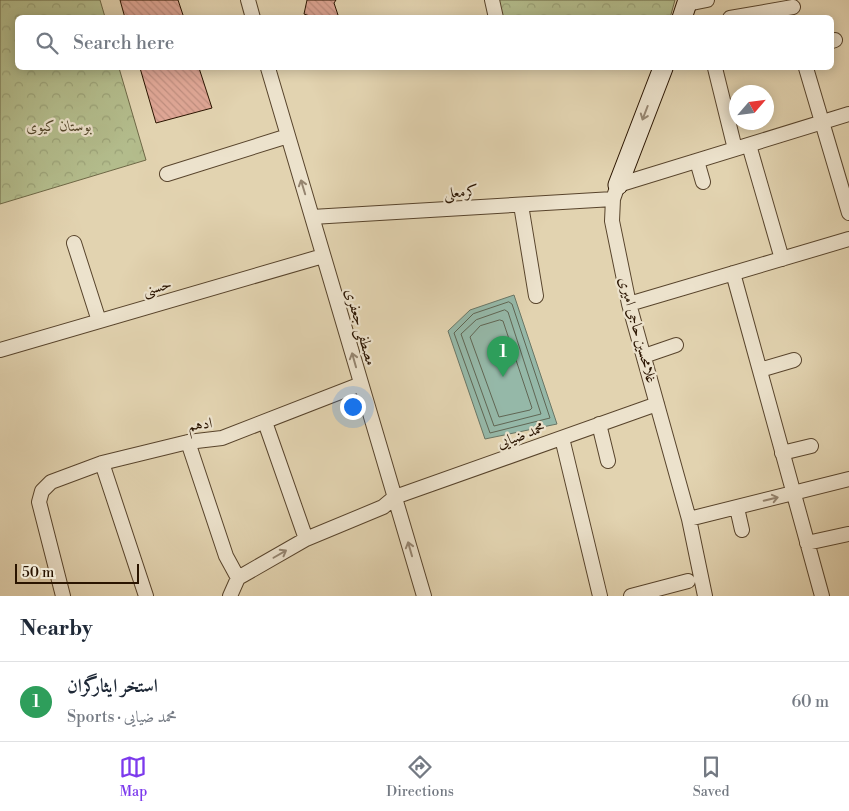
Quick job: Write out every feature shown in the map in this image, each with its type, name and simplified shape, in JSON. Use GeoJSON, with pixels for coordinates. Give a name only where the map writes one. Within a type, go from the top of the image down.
{"type":"FeatureCollection","features":[{"type":"Feature","properties":{"kind":"street"},"geometry":{"type":"LineString","coordinates":[[248,0],[252,15]]}},
{"type":"Feature","properties":{"kind":"street"},"geometry":{"type":"LineString","coordinates":[[492,0],[495,15]]}},
{"type":"Feature","properties":{"kind":"street"},"geometry":{"type":"LineString","coordinates":[[686,7],[708,0]]}},
{"type":"Feature","properties":{"kind":"street"},"geometry":{"type":"LineString","coordinates":[[749,15],[793,8]]}},
{"type":"Feature","properties":{"kind":"street","name":"مصطفی جعفری"},"geometry":{"type":"LineString","coordinates":[[269,70],[424,596]]}},
{"type":"Feature","properties":{"kind":"street","name":"غلامحسین حاجی امیری"},"geometry":{"type":"LineString","coordinates":[[662,70],[615,192],[612,220],[629,304],[690,519],[706,596]]}},
{"type":"Feature","properties":{"kind":"street"},"geometry":{"type":"LineString","coordinates":[[715,70],[735,149]]}},
{"type":"Feature","properties":{"kind":"street"},"geometry":{"type":"LineString","coordinates":[[807,70],[822,123],[844,181],[849,213]]}},
{"type":"Feature","properties":{"kind":"street","name":"کرمعلی"},"geometry":{"type":"LineString","coordinates":[[312,217],[521,205],[615,192],[697,161],[849,114]]}},
{"type":"Feature","properties":{"kind":"street"},"geometry":{"type":"LineString","coordinates":[[167,174],[288,136]]}},
{"type":"Feature","properties":{"kind":"street"},"geometry":{"type":"LineString","coordinates":[[749,145],[782,259]]}},
{"type":"Feature","properties":{"kind":"street"},"geometry":{"type":"LineString","coordinates":[[697,161],[703,182]]}},
{"type":"Feature","properties":{"kind":"street"},"geometry":{"type":"LineString","coordinates":[[521,205],[536,296]]}},
{"type":"Feature","properties":{"kind":"street"},"geometry":{"type":"LineString","coordinates":[[629,304],[782,259],[848,243]]}},
{"type":"Feature","properties":{"kind":"street"},"geometry":{"type":"LineString","coordinates":[[74,244],[99,321]]}},
{"type":"Feature","properties":{"kind":"street","name":"حسنی"},"geometry":{"type":"LineString","coordinates":[[0,350],[323,256]]}},
{"type":"Feature","properties":{"kind":"street"},"geometry":{"type":"LineString","coordinates":[[733,273],[822,596]]}},
{"type":"Feature","properties":{"kind":"street"},"geometry":{"type":"LineString","coordinates":[[644,356],[676,345]]}},
{"type":"Feature","properties":{"kind":"street"},"geometry":{"type":"LineString","coordinates":[[760,370],[794,360]]}},
{"type":"Feature","properties":{"kind":"street","name":"ادهم"},"geometry":{"type":"LineString","coordinates":[[63,596],[39,502],[42,491],[51,482],[102,463],[188,442],[222,438],[361,384]]}},
{"type":"Feature","properties":{"kind":"street","name":"محمد ضیایی"},"geometry":{"type":"LineString","coordinates":[[238,578],[306,539],[383,507],[395,497],[657,404]]}},
{"type":"Feature","properties":{"kind":"street"},"geometry":{"type":"LineString","coordinates":[[264,422],[306,539]]}},
{"type":"Feature","properties":{"kind":"street"},"geometry":{"type":"LineString","coordinates":[[599,424],[608,461]]}},
{"type":"Feature","properties":{"kind":"street"},"geometry":{"type":"LineString","coordinates":[[562,438],[600,596]]}},
{"type":"Feature","properties":{"kind":"street"},"geometry":{"type":"LineString","coordinates":[[188,442],[226,556],[238,578],[230,596]]}},
{"type":"Feature","properties":{"kind":"street"},"geometry":{"type":"LineString","coordinates":[[782,453],[811,446]]}},
{"type":"Feature","properties":{"kind":"street"},"geometry":{"type":"LineString","coordinates":[[102,463],[146,596]]}},
{"type":"Feature","properties":{"kind":"street"},"geometry":{"type":"LineString","coordinates":[[690,519],[849,479]]}},
{"type":"Feature","properties":{"kind":"street"},"geometry":{"type":"LineString","coordinates":[[737,508],[742,530]]}},
{"type":"Feature","properties":{"kind":"street"},"geometry":{"type":"LineString","coordinates":[[807,544],[848,534]]}},
{"type":"Feature","properties":{"kind":"street"},"geometry":{"type":"LineString","coordinates":[[631,596],[688,582]]}},
{"type":"Feature","properties":{"kind":"green space","name":"بوستان کیوی"},"geometry":{"type":"Polygon","coordinates":[[[0,0],[100,0],[104,15],[15,15],[15,70],[120,70],[146,160],[0,204],[0,0]]]}},
{"type":"Feature","properties":{"kind":"green space"},"geometry":{"type":"Polygon","coordinates":[[[498,0],[675,0],[671,15],[502,15],[498,0]]]}},
{"type":"Feature","properties":{"kind":"water"},"geometry":{"type":"Polygon","coordinates":[[[514,295],[557,424],[485,439],[448,331],[470,310],[514,295]]]}},
{"type":"Feature","properties":{"kind":"building"},"geometry":{"type":"Polygon","coordinates":[[[120,0],[178,0],[183,15],[124,15],[120,0]]]}},
{"type":"Feature","properties":{"kind":"building"},"geometry":{"type":"Polygon","coordinates":[[[307,0],[336,0],[334,3],[338,15],[304,14],[307,0]]]}},
{"type":"Feature","properties":{"kind":"building"},"geometry":{"type":"Polygon","coordinates":[[[141,70],[200,70],[212,108],[156,123],[141,70]]]}},
{"type":"Feature","properties":{"kind":"place","name":"استخر ایثارگران"},"geometry":{"type":"Point","coordinates":[503,377]}}]}
